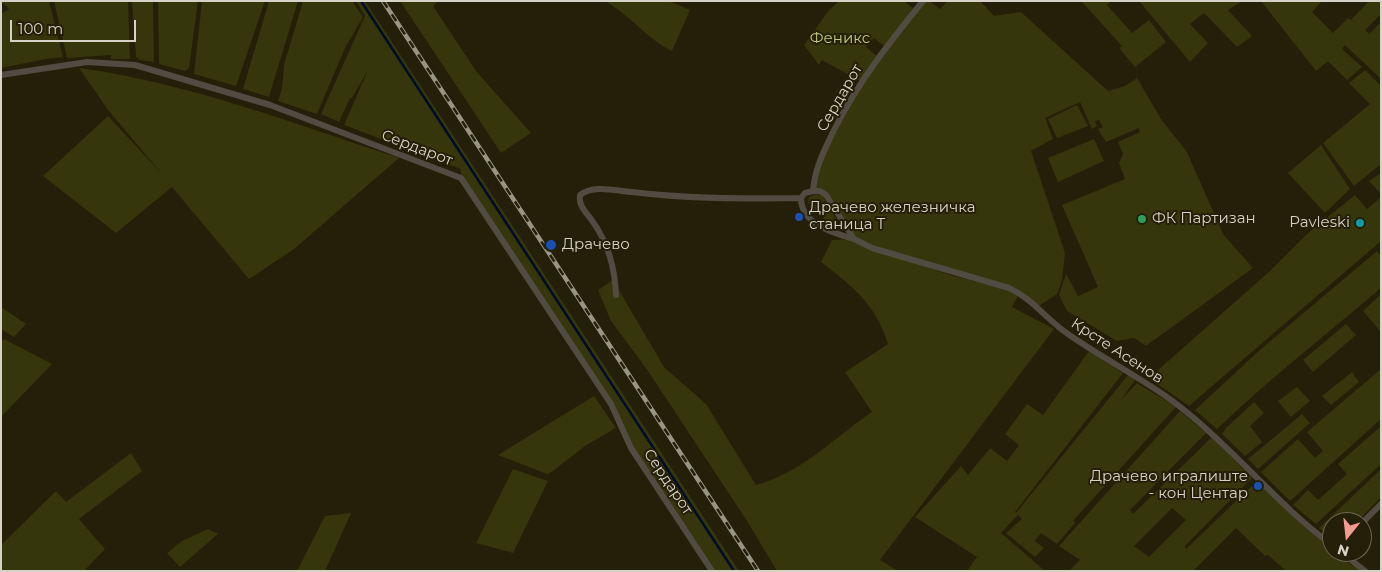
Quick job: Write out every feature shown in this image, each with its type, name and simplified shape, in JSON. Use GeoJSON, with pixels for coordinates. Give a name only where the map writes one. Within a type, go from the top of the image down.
{"type":"FeatureCollection","features":[{"type":"Feature","properties":{"kind":"street","name":"Сердарот"},"geometry":{"type":"LineString","coordinates":[[813,191],[817,164],[849,100],[880,55],[923,1]]}},
{"type":"Feature","properties":{"kind":"street","name":"Сердарот"},"geometry":{"type":"LineString","coordinates":[[1,75],[87,62],[135,65],[270,105],[461,178],[611,404],[631,448],[712,571]]}},
{"type":"Feature","properties":{"kind":"street"},"geometry":{"type":"LineString","coordinates":[[616,295],[616,279],[602,236],[579,200],[580,195],[584,192],[611,190],[728,199],[801,198],[805,193],[820,191],[826,195],[854,239]]}},
{"type":"Feature","properties":{"kind":"street","name":"Крсте Асенов"},"geometry":{"type":"LineString","coordinates":[[801,198],[806,214],[820,227],[854,239],[872,248],[1009,288],[1025,296],[1062,330],[1128,371],[1188,412],[1322,537]]}},
{"type":"Feature","properties":{"kind":"street"},"geometry":{"type":"LineString","coordinates":[[1372,513],[1381,504]]}},
{"type":"Feature","properties":{"kind":"street"},"geometry":{"type":"LineString","coordinates":[[1354,562],[1365,571]]}},
{"type":"Feature","properties":{"kind":"green space"},"geometry":{"type":"Polygon","coordinates":[[[1,1],[49,1],[63,57],[1,68],[1,14],[9,9],[1,1]]]}},
{"type":"Feature","properties":{"kind":"green space"},"geometry":{"type":"Polygon","coordinates":[[[54,1],[128,1],[130,59],[111,59],[111,55],[67,58],[54,1]]]}},
{"type":"Feature","properties":{"kind":"green space"},"geometry":{"type":"Polygon","coordinates":[[[132,1],[153,1],[154,62],[140,60],[136,57],[132,1]]]}},
{"type":"Feature","properties":{"kind":"green space"},"geometry":{"type":"Polygon","coordinates":[[[158,1],[198,1],[189,68],[185,71],[159,64],[158,1]]]}},
{"type":"Feature","properties":{"kind":"green space"},"geometry":{"type":"Polygon","coordinates":[[[202,1],[265,1],[236,86],[194,74],[202,1]]]}},
{"type":"Feature","properties":{"kind":"green space"},"geometry":{"type":"Polygon","coordinates":[[[269,1],[298,1],[269,97],[243,89],[269,1]]]}},
{"type":"Feature","properties":{"kind":"green space"},"geometry":{"type":"Polygon","coordinates":[[[303,1],[352,1],[363,17],[345,48],[317,114],[278,101],[282,89],[284,65],[303,1]]]}},
{"type":"Feature","properties":{"kind":"green space"},"geometry":{"type":"Polygon","coordinates":[[[356,1],[365,1],[739,571],[712,571],[631,448],[611,404],[461,178],[461,169],[344,125],[368,70],[352,98],[350,98],[339,122],[321,114],[365,16],[356,1]]]}},
{"type":"Feature","properties":{"kind":"green space"},"geometry":{"type":"Polygon","coordinates":[[[400,1],[438,1],[433,6],[476,71],[531,133],[501,153],[400,1]]]}},
{"type":"Feature","properties":{"kind":"green space"},"geometry":{"type":"Polygon","coordinates":[[[605,1],[669,1],[690,10],[672,51],[654,40],[605,1]]]}},
{"type":"Feature","properties":{"kind":"green space","name":"Феникс"},"geometry":{"type":"Polygon","coordinates":[[[839,1],[904,1],[915,10],[923,1],[929,1],[940,9],[948,1],[980,1],[994,16],[1021,12],[1108,91],[1125,86],[1137,78],[1161,119],[1187,152],[1223,234],[1253,268],[1146,346],[1134,338],[1117,341],[1067,311],[1059,295],[1066,274],[1078,296],[1098,287],[1062,205],[1125,179],[1119,163],[1123,154],[1118,142],[1140,132],[1139,128],[1106,142],[1098,129],[1103,127],[1099,120],[1095,121],[1097,126],[1092,129],[1080,102],[1045,118],[1053,139],[1031,151],[1065,253],[1062,280],[1057,294],[1037,307],[1025,296],[854,239],[826,195],[813,191],[815,171],[860,81],[822,60],[819,65],[804,45],[829,10],[839,1]],[[874,38],[866,47],[878,57],[885,47],[874,38]]]}},
{"type":"Feature","properties":{"kind":"green space"},"geometry":{"type":"Polygon","coordinates":[[[1081,1],[1111,1],[1107,5],[1132,33],[1149,20],[1166,42],[1135,67],[1119,48],[1122,46],[1081,1]]]}},
{"type":"Feature","properties":{"kind":"green space"},"geometry":{"type":"Polygon","coordinates":[[[1139,1],[1242,1],[1228,10],[1252,36],[1237,47],[1204,13],[1190,24],[1208,43],[1190,62],[1139,1]]]}},
{"type":"Feature","properties":{"kind":"green space"},"geometry":{"type":"Polygon","coordinates":[[[1261,1],[1322,1],[1312,12],[1333,33],[1348,18],[1351,20],[1369,1],[1381,1],[1381,14],[1365,30],[1369,34],[1381,22],[1381,79],[1345,45],[1342,49],[1362,67],[1347,80],[1328,61],[1316,71],[1261,1]]]}},
{"type":"Feature","properties":{"kind":"green space"},"geometry":{"type":"Polygon","coordinates":[[[79,68],[120,75],[201,94],[399,158],[294,249],[249,279],[172,187],[116,233],[43,176],[108,116],[162,174],[108,110],[79,68]]]}},
{"type":"Feature","properties":{"kind":"green space"},"geometry":{"type":"Polygon","coordinates":[[[1365,70],[1381,86],[1381,164],[1354,186],[1323,143],[1370,104],[1349,83],[1365,70]]]}},
{"type":"Feature","properties":{"kind":"green space"},"geometry":{"type":"Polygon","coordinates":[[[1077,105],[1088,126],[1057,138],[1048,119],[1077,105]]]}},
{"type":"Feature","properties":{"kind":"green space"},"geometry":{"type":"Polygon","coordinates":[[[1094,139],[1104,161],[1058,182],[1048,158],[1094,139]]]}},
{"type":"Feature","properties":{"kind":"green space"},"geometry":{"type":"Polygon","coordinates":[[[1321,145],[1350,189],[1325,213],[1288,173],[1321,145]]]}},
{"type":"Feature","properties":{"kind":"green space"},"geometry":{"type":"Polygon","coordinates":[[[1381,173],[1381,194],[1369,181],[1381,173]]]}},
{"type":"Feature","properties":{"kind":"green space"},"geometry":{"type":"Polygon","coordinates":[[[816,194],[822,195],[836,219],[836,225],[831,225],[808,203],[809,197],[816,194]]]}},
{"type":"Feature","properties":{"kind":"green space"},"geometry":{"type":"Polygon","coordinates":[[[1355,195],[1367,209],[1381,197],[1381,241],[1189,406],[1149,378],[1270,271],[1308,233],[1355,195]]]}},
{"type":"Feature","properties":{"kind":"green space"},"geometry":{"type":"Polygon","coordinates":[[[848,239],[950,275],[1008,290],[1018,296],[1012,307],[1054,329],[880,560],[898,571],[777,571],[747,521],[648,371],[611,321],[598,290],[613,280],[664,367],[706,404],[756,485],[788,472],[817,454],[872,412],[845,372],[888,344],[877,317],[862,297],[821,262],[832,240],[848,239]]]}},
{"type":"Feature","properties":{"kind":"green space"},"geometry":{"type":"Polygon","coordinates":[[[1377,251],[1381,256],[1381,288],[1277,375],[1217,429],[1195,410],[1261,349],[1377,251]]]}},
{"type":"Feature","properties":{"kind":"green space"},"geometry":{"type":"Polygon","coordinates":[[[1381,294],[1381,332],[1363,311],[1381,294]]]}},
{"type":"Feature","properties":{"kind":"green space"},"geometry":{"type":"Polygon","coordinates":[[[1,307],[26,324],[14,337],[1,329],[1,307]]]}},
{"type":"Feature","properties":{"kind":"green space"},"geometry":{"type":"Polygon","coordinates":[[[1346,324],[1356,335],[1313,372],[1303,360],[1346,324]]]}},
{"type":"Feature","properties":{"kind":"green space"},"geometry":{"type":"Polygon","coordinates":[[[4,339],[52,364],[1,417],[1,342],[4,339]]]}},
{"type":"Feature","properties":{"kind":"green space"},"geometry":{"type":"Polygon","coordinates":[[[1089,351],[1123,373],[1016,513],[1128,375],[1135,380],[1121,400],[1137,383],[1176,407],[1073,521],[1075,523],[1057,544],[1041,533],[1035,541],[1044,548],[1035,557],[1006,533],[1022,519],[1018,515],[1001,533],[1045,571],[967,571],[977,557],[915,517],[961,466],[968,475],[990,448],[1007,461],[1019,445],[1005,434],[1027,404],[1043,415],[1089,351]]]}},
{"type":"Feature","properties":{"kind":"green space"},"geometry":{"type":"Polygon","coordinates":[[[1381,369],[1381,419],[1290,501],[1261,472],[1298,439],[1315,458],[1323,451],[1307,432],[1381,369]]]}},
{"type":"Feature","properties":{"kind":"green space"},"geometry":{"type":"Polygon","coordinates":[[[1352,372],[1359,382],[1331,405],[1322,396],[1352,372]]]}},
{"type":"Feature","properties":{"kind":"green space"},"geometry":{"type":"Polygon","coordinates":[[[1297,387],[1310,401],[1291,417],[1278,401],[1297,387]]]}},
{"type":"Feature","properties":{"kind":"green space"},"geometry":{"type":"Polygon","coordinates":[[[594,396],[616,428],[585,446],[553,471],[547,474],[498,455],[594,396]]]}},
{"type":"Feature","properties":{"kind":"green space"},"geometry":{"type":"Polygon","coordinates":[[[1254,402],[1264,413],[1250,426],[1262,442],[1245,456],[1222,434],[1254,402]]]}},
{"type":"Feature","properties":{"kind":"green space"},"geometry":{"type":"Polygon","coordinates":[[[1180,411],[1206,433],[1130,510],[1133,514],[1212,437],[1252,478],[1185,546],[1186,549],[1257,481],[1299,522],[1322,541],[1322,562],[1347,562],[1361,571],[1286,571],[1268,555],[1265,556],[1236,528],[1193,571],[1069,571],[1080,560],[1059,546],[1180,411]],[[1172,508],[1134,546],[1149,557],[1186,520],[1172,508]]]}},
{"type":"Feature","properties":{"kind":"green space"},"geometry":{"type":"Polygon","coordinates":[[[1302,414],[1310,423],[1258,469],[1248,459],[1302,414]]]}},
{"type":"Feature","properties":{"kind":"green space"},"geometry":{"type":"Polygon","coordinates":[[[1381,426],[1381,464],[1329,512],[1322,512],[1322,518],[1316,524],[1293,505],[1308,490],[1318,500],[1347,474],[1338,464],[1381,426]]]}},
{"type":"Feature","properties":{"kind":"green space"},"geometry":{"type":"Polygon","coordinates":[[[131,453],[142,471],[79,519],[105,549],[84,571],[1,571],[1,545],[56,491],[66,502],[131,453]]]}},
{"type":"Feature","properties":{"kind":"green space"},"geometry":{"type":"Polygon","coordinates":[[[513,469],[548,481],[513,553],[476,543],[513,469]]]}},
{"type":"Feature","properties":{"kind":"green space"},"geometry":{"type":"Polygon","coordinates":[[[1381,469],[1381,497],[1367,512],[1336,512],[1381,469]]]}},
{"type":"Feature","properties":{"kind":"green space"},"geometry":{"type":"Polygon","coordinates":[[[351,513],[325,571],[297,571],[325,516],[351,513]]]}},
{"type":"Feature","properties":{"kind":"green space"},"geometry":{"type":"Polygon","coordinates":[[[208,529],[218,534],[180,567],[167,553],[182,541],[208,529]]]}},
{"type":"Feature","properties":{"kind":"waterway"},"geometry":{"type":"LineString","coordinates":[[361,1],[734,571]]}},
{"type":"Feature","properties":{"kind":"railway"},"geometry":{"type":"LineString","coordinates":[[383,1],[758,571]]}},
{"type":"Feature","properties":{"kind":"place","name":"Драчево железничка станица Т"},"geometry":{"type":"Point","coordinates":[799,217]}},
{"type":"Feature","properties":{"kind":"place","name":"ФК Партизан"},"geometry":{"type":"Point","coordinates":[1142,219]}},
{"type":"Feature","properties":{"kind":"place","name":"Pavleski"},"geometry":{"type":"Point","coordinates":[1360,223]}},
{"type":"Feature","properties":{"kind":"place","name":"Драчево"},"geometry":{"type":"Point","coordinates":[551,245]}},
{"type":"Feature","properties":{"kind":"place","name":"Драчево игралиште - кон Центар"},"geometry":{"type":"Point","coordinates":[1258,486]}}]}
